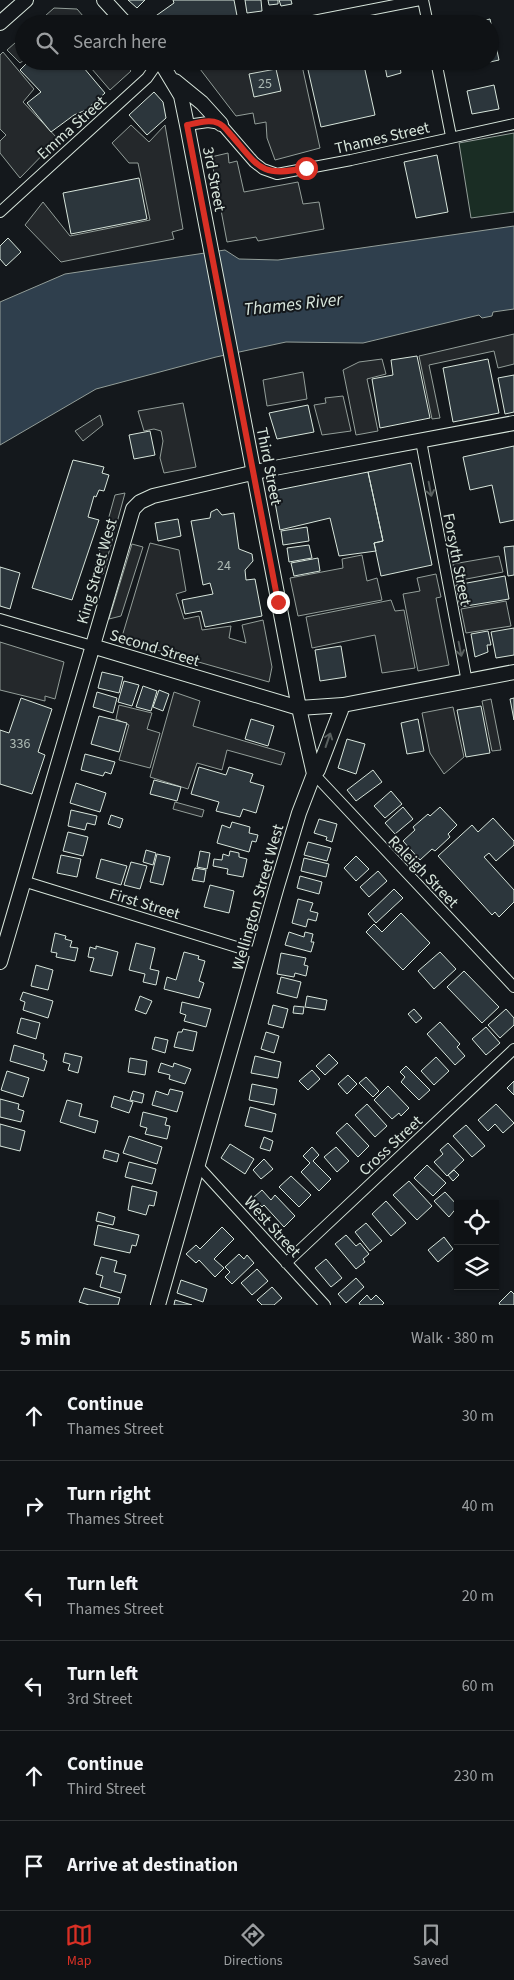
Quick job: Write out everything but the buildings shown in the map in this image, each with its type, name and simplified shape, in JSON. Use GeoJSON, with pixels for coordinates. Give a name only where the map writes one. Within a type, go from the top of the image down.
{"type":"FeatureCollection","features":[{"type":"Feature","properties":{"kind":"street"},"geometry":{"type":"LineString","coordinates":[[0,22],[26,0]]}},
{"type":"Feature","properties":{"kind":"street"},"geometry":{"type":"LineString","coordinates":[[104,0],[118,15]]}},
{"type":"Feature","properties":{"kind":"street"},"geometry":{"type":"LineString","coordinates":[[344,15],[421,0],[425,15]]}},
{"type":"Feature","properties":{"kind":"street","name":"Emma Street"},"geometry":{"type":"LineString","coordinates":[[0,212],[147,78],[153,70]]}},
{"type":"Feature","properties":{"kind":"street"},"geometry":{"type":"LineString","coordinates":[[166,70],[170,77],[202,103],[221,124]]}},
{"type":"Feature","properties":{"kind":"street"},"geometry":{"type":"LineString","coordinates":[[438,70],[451,136]]}},
{"type":"Feature","properties":{"kind":"street","name":"3rd Street"},"geometry":{"type":"LineString","coordinates":[[170,77],[181,96],[208,230]]}},
{"type":"Feature","properties":{"kind":"street"},"geometry":{"type":"LineString","coordinates":[[187,125],[208,122],[221,124]]}},
{"type":"Feature","properties":{"kind":"street","name":"Thames Street"},"geometry":{"type":"LineString","coordinates":[[221,124],[254,162],[263,170],[277,174],[352,160],[451,136],[514,124]]}},
{"type":"Feature","properties":{"kind":"street","name":"Third Street"},"geometry":{"type":"LineString","coordinates":[[208,230],[299,708]]}},
{"type":"Feature","properties":{"kind":"street","name":"King Street West"},"geometry":{"type":"LineString","coordinates":[[0,962],[133,509],[140,502],[153,496],[341,454],[514,424]]}},
{"type":"Feature","properties":{"kind":"street","name":"Forsyth Street"},"geometry":{"type":"LineString","coordinates":[[421,441],[466,682]]}},
{"type":"Feature","properties":{"kind":"street","name":"Second Street"},"geometry":{"type":"LineString","coordinates":[[0,620],[299,708]]}},
{"type":"Feature","properties":{"kind":"street"},"geometry":{"type":"LineString","coordinates":[[314,774],[299,708],[343,705],[514,672]]}},
{"type":"Feature","properties":{"kind":"street","name":"Wellington Street West"},"geometry":{"type":"LineString","coordinates":[[158,1305],[199,1167],[296,822],[343,705]]}},
{"type":"Feature","properties":{"kind":"street","name":"Raleigh Street"},"geometry":{"type":"LineString","coordinates":[[314,774],[514,987]]}},
{"type":"Feature","properties":{"kind":"street","name":"First Street"},"geometry":{"type":"LineString","coordinates":[[23,882],[258,954]]}},
{"type":"Feature","properties":{"kind":"street","name":"Cross Street"},"geometry":{"type":"LineString","coordinates":[[286,1263],[514,1049]]}},
{"type":"Feature","properties":{"kind":"street","name":"West Street"},"geometry":{"type":"LineString","coordinates":[[199,1167],[325,1305]]}},
{"type":"Feature","properties":{"kind":"green space"},"geometry":{"type":"Polygon","coordinates":[[[514,133],[514,212],[471,218],[459,143],[514,133]]]}},
{"type":"Feature","properties":{"kind":"shaded area"},"geometry":{"type":"Polygon","coordinates":[[[54,8],[77,9],[82,15],[46,15],[54,8]]]}},
{"type":"Feature","properties":{"kind":"shaded area"},"geometry":{"type":"Polygon","coordinates":[[[15,43],[15,58],[7,50],[15,43]]]}},
{"type":"Feature","properties":{"kind":"shaded area"},"geometry":{"type":"Polygon","coordinates":[[[3,52],[15,66],[15,70],[18,70],[34,89],[23,102],[58,139],[20,178],[0,153],[0,141],[6,135],[0,129],[0,55],[3,52]]]}},
{"type":"Feature","properties":{"kind":"shaded area"},"geometry":{"type":"Polygon","coordinates":[[[93,70],[130,70],[131,71],[110,90],[93,70]]]}},
{"type":"Feature","properties":{"kind":"shaded area"},"geometry":{"type":"Polygon","coordinates":[[[201,70],[303,70],[320,148],[275,160],[267,138],[266,122],[255,124],[253,113],[236,116],[201,70]]]}},
{"type":"Feature","properties":{"kind":"shaded area"},"geometry":{"type":"Polygon","coordinates":[[[131,125],[149,142],[165,125],[183,229],[172,232],[174,239],[61,262],[25,225],[43,202],[70,236],[150,220],[138,163],[129,163],[112,143],[131,125]]]}},
{"type":"Feature","properties":{"kind":"shaded area"},"geometry":{"type":"Polygon","coordinates":[[[228,153],[229,163],[237,161],[244,192],[298,182],[303,204],[319,202],[324,229],[258,241],[256,237],[227,242],[211,157],[228,153]]]}},
{"type":"Feature","properties":{"kind":"shaded area"},"geometry":{"type":"Polygon","coordinates":[[[514,334],[514,364],[498,368],[494,351],[429,365],[440,418],[432,419],[419,356],[514,334]]]}},
{"type":"Feature","properties":{"kind":"shaded area"},"geometry":{"type":"Polygon","coordinates":[[[382,359],[386,374],[367,379],[378,431],[356,435],[343,370],[359,362],[382,359]]]}},
{"type":"Feature","properties":{"kind":"shaded area"},"geometry":{"type":"Polygon","coordinates":[[[303,372],[307,399],[267,406],[263,380],[303,372]]]}},
{"type":"Feature","properties":{"kind":"shaded area"},"geometry":{"type":"Polygon","coordinates":[[[343,396],[351,431],[322,435],[314,405],[326,403],[325,398],[343,396]]]}},
{"type":"Feature","properties":{"kind":"shaded area"},"geometry":{"type":"Polygon","coordinates":[[[183,403],[196,467],[164,473],[160,458],[163,441],[161,431],[154,429],[144,431],[138,411],[183,403]]]}},
{"type":"Feature","properties":{"kind":"shaded area"},"geometry":{"type":"Polygon","coordinates":[[[100,415],[103,425],[83,441],[75,431],[100,415]]]}},
{"type":"Feature","properties":{"kind":"shaded area"},"geometry":{"type":"Polygon","coordinates":[[[125,493],[103,574],[98,573],[95,567],[115,495],[125,493]]]}},
{"type":"Feature","properties":{"kind":"shaded area"},"geometry":{"type":"Polygon","coordinates":[[[150,543],[179,550],[186,591],[176,594],[184,619],[199,616],[202,630],[231,626],[229,638],[246,643],[242,625],[263,620],[272,667],[269,682],[121,640],[150,543]]]}},
{"type":"Feature","properties":{"kind":"shaded area"},"geometry":{"type":"Polygon","coordinates":[[[132,544],[143,547],[121,616],[109,619],[132,544]]]}},
{"type":"Feature","properties":{"kind":"shaded area"},"geometry":{"type":"Polygon","coordinates":[[[362,555],[367,581],[377,578],[382,600],[298,616],[290,578],[343,568],[342,559],[362,555]]]}},
{"type":"Feature","properties":{"kind":"shaded area"},"geometry":{"type":"Polygon","coordinates":[[[499,556],[503,572],[456,581],[453,564],[499,556]]]}},
{"type":"Feature","properties":{"kind":"shaded area"},"geometry":{"type":"Polygon","coordinates":[[[436,574],[441,597],[436,598],[449,665],[418,671],[403,594],[420,591],[417,578],[436,574]]]}},
{"type":"Feature","properties":{"kind":"shaded area"},"geometry":{"type":"Polygon","coordinates":[[[391,600],[395,611],[404,610],[415,668],[382,673],[375,635],[312,648],[306,617],[391,600]]]}},
{"type":"Feature","properties":{"kind":"shaded area"},"geometry":{"type":"Polygon","coordinates":[[[506,601],[511,626],[466,633],[461,609],[506,601]]]}},
{"type":"Feature","properties":{"kind":"shaded area"},"geometry":{"type":"Polygon","coordinates":[[[0,642],[64,662],[55,699],[45,696],[45,701],[0,690],[0,642]]]}},
{"type":"Feature","properties":{"kind":"shaded area"},"geometry":{"type":"Polygon","coordinates":[[[174,692],[200,701],[193,726],[285,753],[281,765],[227,750],[222,770],[197,763],[188,789],[150,777],[174,692]]]}},
{"type":"Feature","properties":{"kind":"shaded area"},"geometry":{"type":"Polygon","coordinates":[[[491,699],[501,750],[492,751],[482,701],[491,699]]]}},
{"type":"Feature","properties":{"kind":"shaded area"},"geometry":{"type":"Polygon","coordinates":[[[119,705],[152,713],[147,729],[160,733],[150,768],[119,760],[129,725],[116,719],[119,705]]]}},
{"type":"Feature","properties":{"kind":"shaded area"},"geometry":{"type":"Polygon","coordinates":[[[453,707],[464,757],[444,774],[430,753],[422,713],[453,707]]]}},
{"type":"Feature","properties":{"kind":"shaded area"},"geometry":{"type":"Polygon","coordinates":[[[175,802],[204,810],[202,817],[173,809],[175,802]]]}},
{"type":"Feature","properties":{"kind":"water","name":"Thames River"},"geometry":{"type":"Polygon","coordinates":[[[514,226],[514,309],[493,312],[492,316],[482,318],[479,315],[363,343],[286,342],[216,357],[96,389],[0,445],[0,302],[65,274],[225,250],[239,259],[278,260],[514,226]]]}},
{"type":"Feature","properties":{"kind":"route"},"geometry":{"type":"LineString","coordinates":[[278,602],[187,125],[208,122],[221,124],[263,170],[277,174],[306,168]]}}]}
